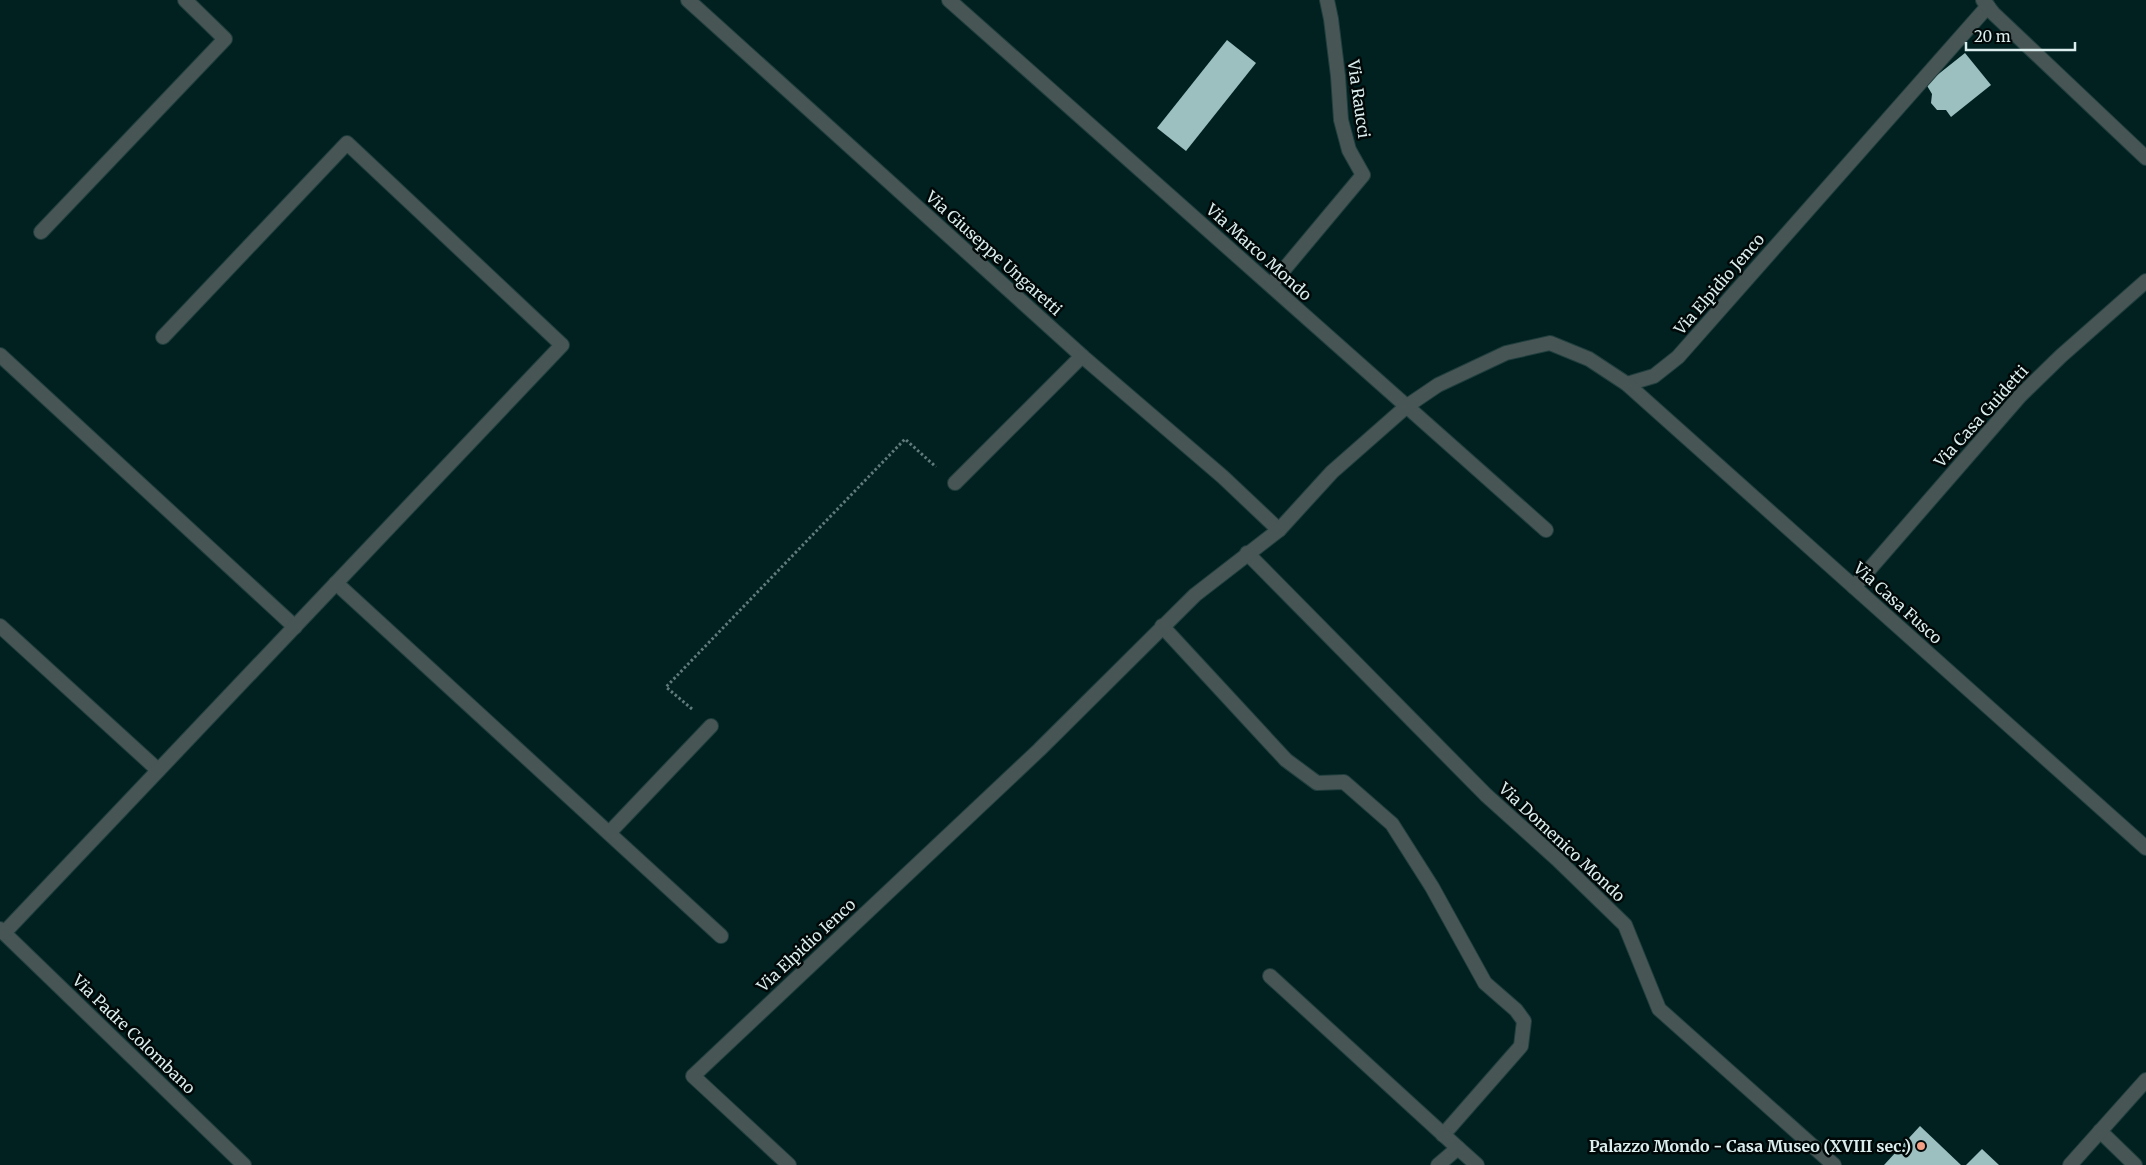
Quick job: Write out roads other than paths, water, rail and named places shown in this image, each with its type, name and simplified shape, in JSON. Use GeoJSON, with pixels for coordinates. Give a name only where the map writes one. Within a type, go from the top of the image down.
{"type":"FeatureCollection","features":[{"type":"Feature","properties":{"kind":"street"},"geometry":{"type":"LineString","coordinates":[[41,232],[226,39],[184,0]]}},
{"type":"Feature","properties":{"kind":"street","name":"Via Giuseppe Ungaretti"},"geometry":{"type":"LineString","coordinates":[[688,0],[1082,356],[1223,478],[1278,530]]}},
{"type":"Feature","properties":{"kind":"street","name":"Via Marco Mondo"},"geometry":{"type":"LineString","coordinates":[[949,0],[1546,530]]}},
{"type":"Feature","properties":{"kind":"street","name":"Via Raucci"},"geometry":{"type":"LineString","coordinates":[[1271,286],[1363,174],[1349,150],[1341,120],[1338,76],[1327,0]]}},
{"type":"Feature","properties":{"kind":"street"},"geometry":{"type":"LineString","coordinates":[[1985,3],[2146,158]]}},
{"type":"Feature","properties":{"kind":"street","name":"Via Elpidio Jenco"},"geometry":{"type":"LineString","coordinates":[[1627,384],[1654,376],[1678,357],[1985,3]]}},
{"type":"Feature","properties":{"kind":"street"},"geometry":{"type":"LineString","coordinates":[[2,931],[295,627],[562,345],[347,143],[163,337]]}},
{"type":"Feature","properties":{"kind":"street","name":"Via Casa Guidetti"},"geometry":{"type":"LineString","coordinates":[[1854,587],[2020,396],[2061,356],[2146,281]]}},
{"type":"Feature","properties":{"kind":"street"},"geometry":{"type":"LineString","coordinates":[[1443,1135],[1521,1046],[1524,1021],[1516,1010],[1485,983],[1432,888],[1392,824],[1344,782],[1317,782],[1286,760],[1162,626],[1194,595],[1278,530],[1332,472],[1407,406],[1438,385],[1506,352],[1550,344],[1589,359],[1627,384]]}},
{"type":"Feature","properties":{"kind":"street"},"geometry":{"type":"LineString","coordinates":[[0,355],[295,627]]}},
{"type":"Feature","properties":{"kind":"street"},"geometry":{"type":"LineString","coordinates":[[955,483],[1082,356]]}},
{"type":"Feature","properties":{"kind":"street","name":"Via Casa Fusco"},"geometry":{"type":"LineString","coordinates":[[1627,384],[2146,848]]}},
{"type":"Feature","properties":{"kind":"street","name":"Via Domenico Mondo"},"geometry":{"type":"LineString","coordinates":[[1247,553],[1486,796],[1557,859],[1625,925],[1659,1008],[1834,1165]]}},
{"type":"Feature","properties":{"kind":"street"},"geometry":{"type":"LineString","coordinates":[[336,583],[721,936]]}},
{"type":"Feature","properties":{"kind":"street"},"geometry":{"type":"LineString","coordinates":[[0,626],[158,770]]}},
{"type":"Feature","properties":{"kind":"street","name":"Via Elpidio Ienco"},"geometry":{"type":"LineString","coordinates":[[789,1165],[693,1076],[1039,750],[1162,626]]}},
{"type":"Feature","properties":{"kind":"street"},"geometry":{"type":"LineString","coordinates":[[609,833],[711,726]]}},
{"type":"Feature","properties":{"kind":"street","name":"Via Padre Colombano"},"geometry":{"type":"LineString","coordinates":[[2,931],[244,1165]]}},
{"type":"Feature","properties":{"kind":"street"},"geometry":{"type":"LineString","coordinates":[[1270,976],[1477,1165]]}},
{"type":"Feature","properties":{"kind":"street"},"geometry":{"type":"LineString","coordinates":[[2070,1165],[2146,1080]]}},
{"type":"Feature","properties":{"kind":"street"},"geometry":{"type":"LineString","coordinates":[[2100,1131],[2135,1165]]}},
{"type":"Feature","properties":{"kind":"street"},"geometry":{"type":"LineString","coordinates":[[1438,1165],[1458,1148]]}},
{"type":"Feature","properties":{"kind":"place","name":"Palazzo Mondo - Casa Museo (XVIII sec.)"},"geometry":{"type":"Point","coordinates":[1921,1146]}}]}
